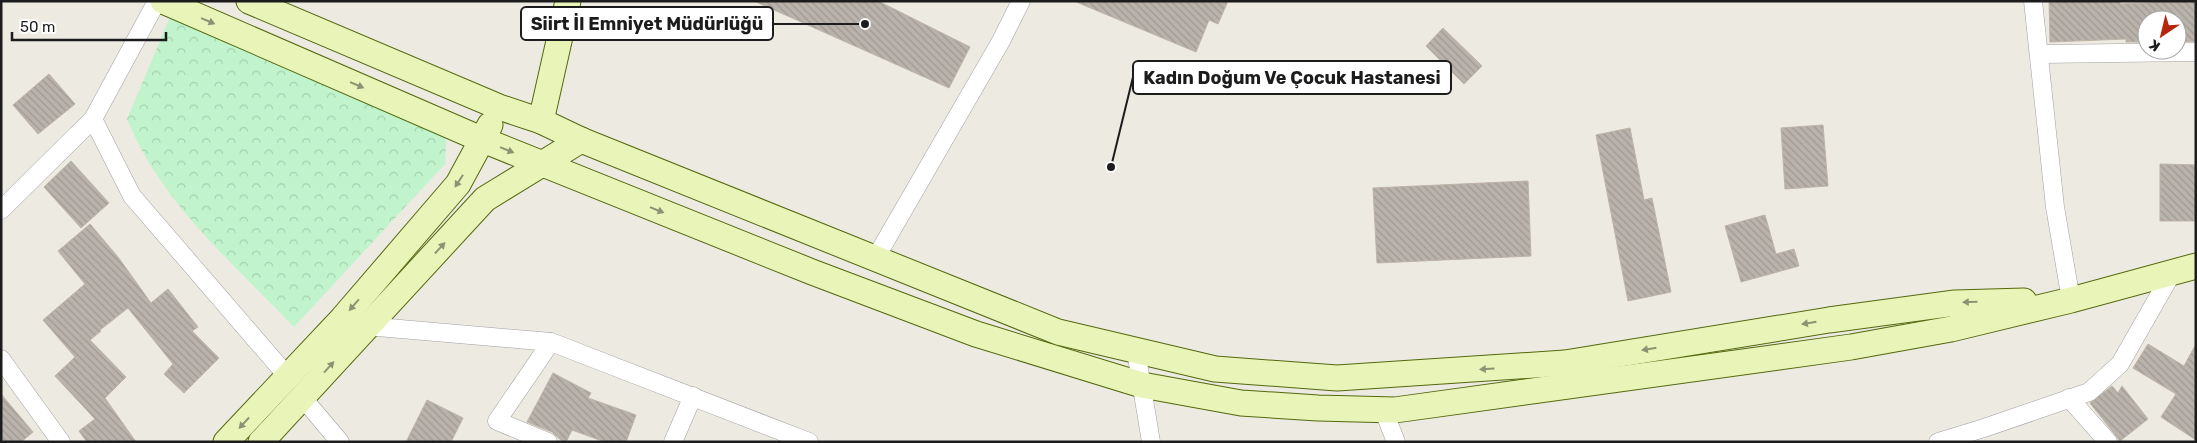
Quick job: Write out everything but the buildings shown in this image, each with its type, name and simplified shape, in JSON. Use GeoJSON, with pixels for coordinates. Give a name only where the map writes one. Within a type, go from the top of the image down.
{"type":"FeatureCollection","features":[{"type":"Feature","properties":{"kind":"main road"},"geometry":{"type":"LineString","coordinates":[[164,1],[483,140],[812,272],[976,334],[1142,385],[1241,403],[1383,410],[1473,400],[1851,348],[1951,329],[2071,300],[2196,266]]}},
{"type":"Feature","properties":{"kind":"main road"},"geometry":{"type":"LineString","coordinates":[[249,1],[499,107],[541,121],[581,140],[1058,332],[1215,369],[1347,378],[1564,363],[1829,320],[1955,302],[2071,300]]}},
{"type":"Feature","properties":{"kind":"main road"},"geometry":{"type":"LineString","coordinates":[[541,121],[568,1]]}},
{"type":"Feature","properties":{"kind":"main road"},"geometry":{"type":"LineString","coordinates":[[226,442],[342,319],[458,184],[499,107]]}},
{"type":"Feature","properties":{"kind":"main road"},"geometry":{"type":"LineString","coordinates":[[261,442],[485,199],[581,140]]}},
{"type":"Feature","properties":{"kind":"street"},"geometry":{"type":"LineString","coordinates":[[1,210],[93,119],[156,1]]}},
{"type":"Feature","properties":{"kind":"street"},"geometry":{"type":"LineString","coordinates":[[875,258],[1001,41],[1021,1]]}},
{"type":"Feature","properties":{"kind":"street"},"geometry":{"type":"LineString","coordinates":[[2033,1],[2055,207],[2071,300]]}},
{"type":"Feature","properties":{"kind":"street"},"geometry":{"type":"LineString","coordinates":[[2040,54],[2196,52]]}},
{"type":"Feature","properties":{"kind":"street"},"geometry":{"type":"LineString","coordinates":[[93,119],[132,196],[288,377]]}},
{"type":"Feature","properties":{"kind":"street"},"geometry":{"type":"LineString","coordinates":[[1946,441],[2089,392],[2120,364],[2172,273]]}},
{"type":"Feature","properties":{"kind":"street"},"geometry":{"type":"LineString","coordinates":[[366,326],[551,342],[809,442]]}},
{"type":"Feature","properties":{"kind":"street"},"geometry":{"type":"LineString","coordinates":[[548,442],[497,421],[551,342]]}},
{"type":"Feature","properties":{"kind":"street"},"geometry":{"type":"LineString","coordinates":[[1136,350],[1151,442]]}},
{"type":"Feature","properties":{"kind":"street"},"geometry":{"type":"LineString","coordinates":[[1,359],[62,442]]}},
{"type":"Feature","properties":{"kind":"street"},"geometry":{"type":"LineString","coordinates":[[673,442],[693,396]]}},
{"type":"Feature","properties":{"kind":"street"},"geometry":{"type":"LineString","coordinates":[[302,397],[340,442]]}},
{"type":"Feature","properties":{"kind":"street"},"geometry":{"type":"LineString","coordinates":[[2069,398],[2108,442]]}},
{"type":"Feature","properties":{"kind":"street"},"geometry":{"type":"LineString","coordinates":[[1383,410],[1396,442]]}},
{"type":"Feature","properties":{"kind":"green space"},"geometry":{"type":"Polygon","coordinates":[[[170,17],[443,129],[446,142],[445,164],[294,327],[223,255],[179,205],[141,149],[127,119],[170,17]]]}},
{"type":"Feature","properties":{"kind":"place","name":"Siirt İl Emniyet Müdürlüğü"},"geometry":{"type":"Point","coordinates":[865,24]}},
{"type":"Feature","properties":{"kind":"place","name":"Kadın Doğum Ve Çocuk Hastanesi"},"geometry":{"type":"Point","coordinates":[1111,167]}}]}
